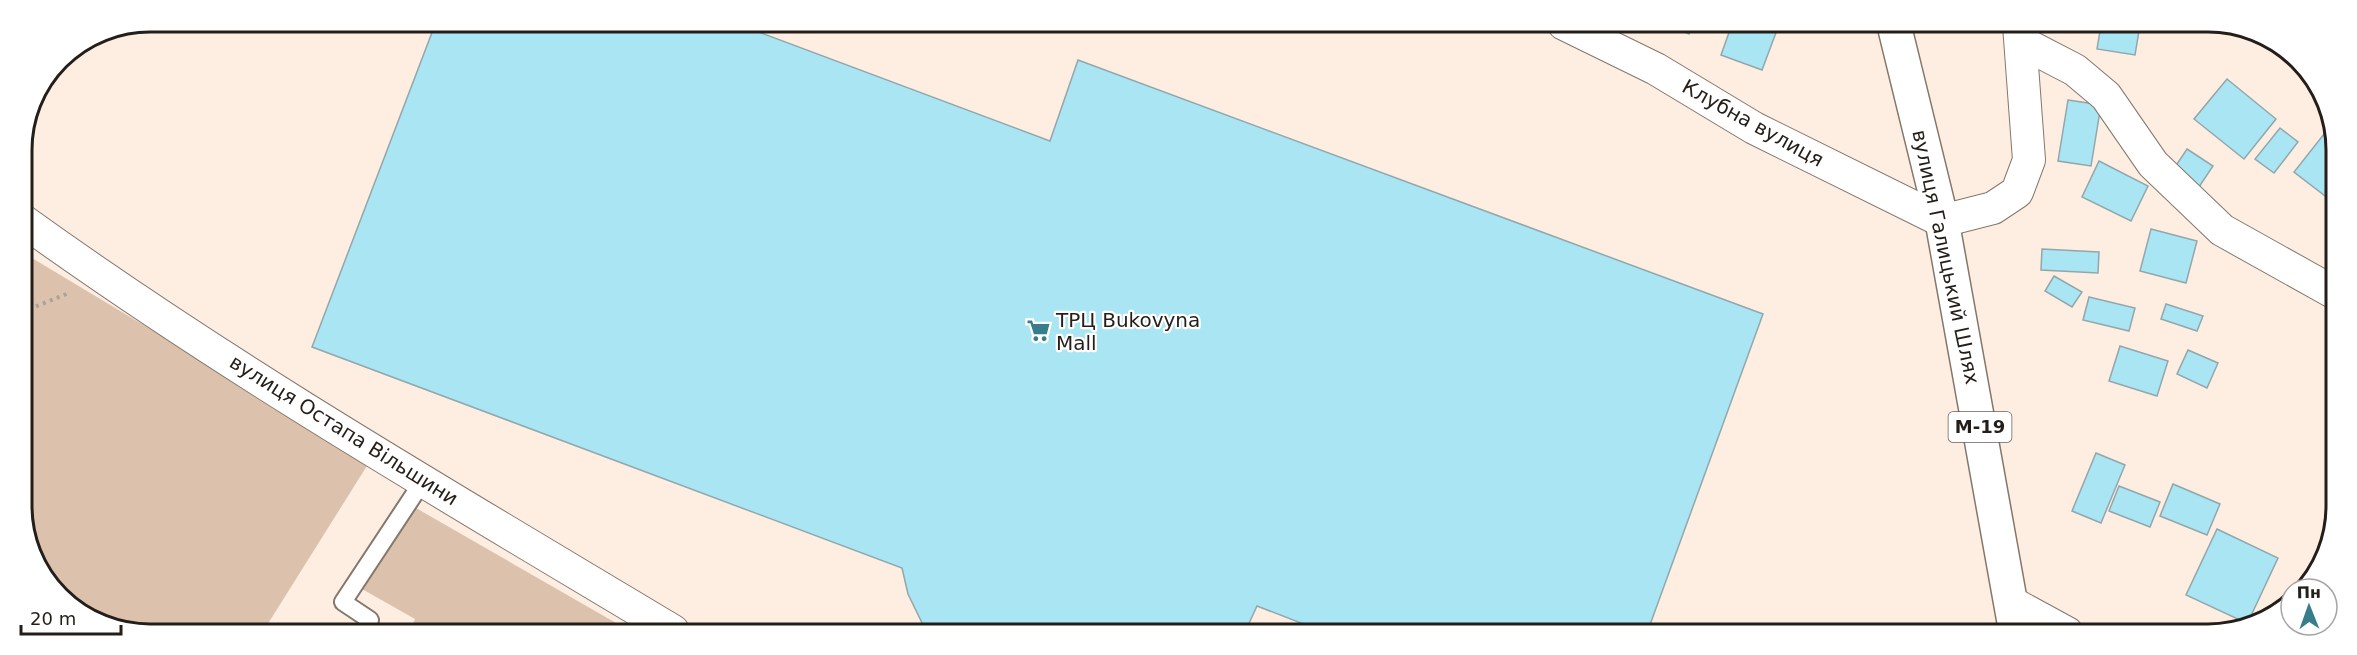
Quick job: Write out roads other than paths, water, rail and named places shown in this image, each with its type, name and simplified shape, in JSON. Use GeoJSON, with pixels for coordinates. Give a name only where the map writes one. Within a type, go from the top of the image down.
{"type":"FeatureCollection","features":[{"type":"Feature","properties":{"kind":"highway","name":"вулиця Галицький Шлях"},"geometry":{"type":"LineString","coordinates":[[1896,32],[1942,221],[2014,618]]}},
{"type":"Feature","properties":{"kind":"street","name":"Клубна вулиця"},"geometry":{"type":"LineString","coordinates":[[1580,32],[1656,69],[1754,128],[1942,221]]}},
{"type":"Feature","properties":{"kind":"street"},"geometry":{"type":"LineString","coordinates":[[1942,221],[1992,208],[2017,192],[2029,160],[2020,33]]}},
{"type":"Feature","properties":{"kind":"street"},"geometry":{"type":"LineString","coordinates":[[2020,33],[2074,70],[2106,96],[2153,164],[2222,230],[2326,288]]}},
{"type":"Feature","properties":{"kind":"street","name":"вулиця Остапа Вільшини"},"geometry":{"type":"LineString","coordinates":[[32,227],[103,278],[423,481],[661,624]]}},
{"type":"Feature","properties":{"kind":"street"},"geometry":{"type":"LineString","coordinates":[[2014,618],[2032,623]]}},
{"type":"Feature","properties":{"kind":"lane"},"geometry":{"type":"LineString","coordinates":[[368,624],[370,620],[344,602],[423,481]]}},
{"type":"Feature","properties":{"kind":"place","name":"ТРЦ Bukovyna Mall"},"geometry":{"type":"Point","coordinates":[1038,331]}}]}
